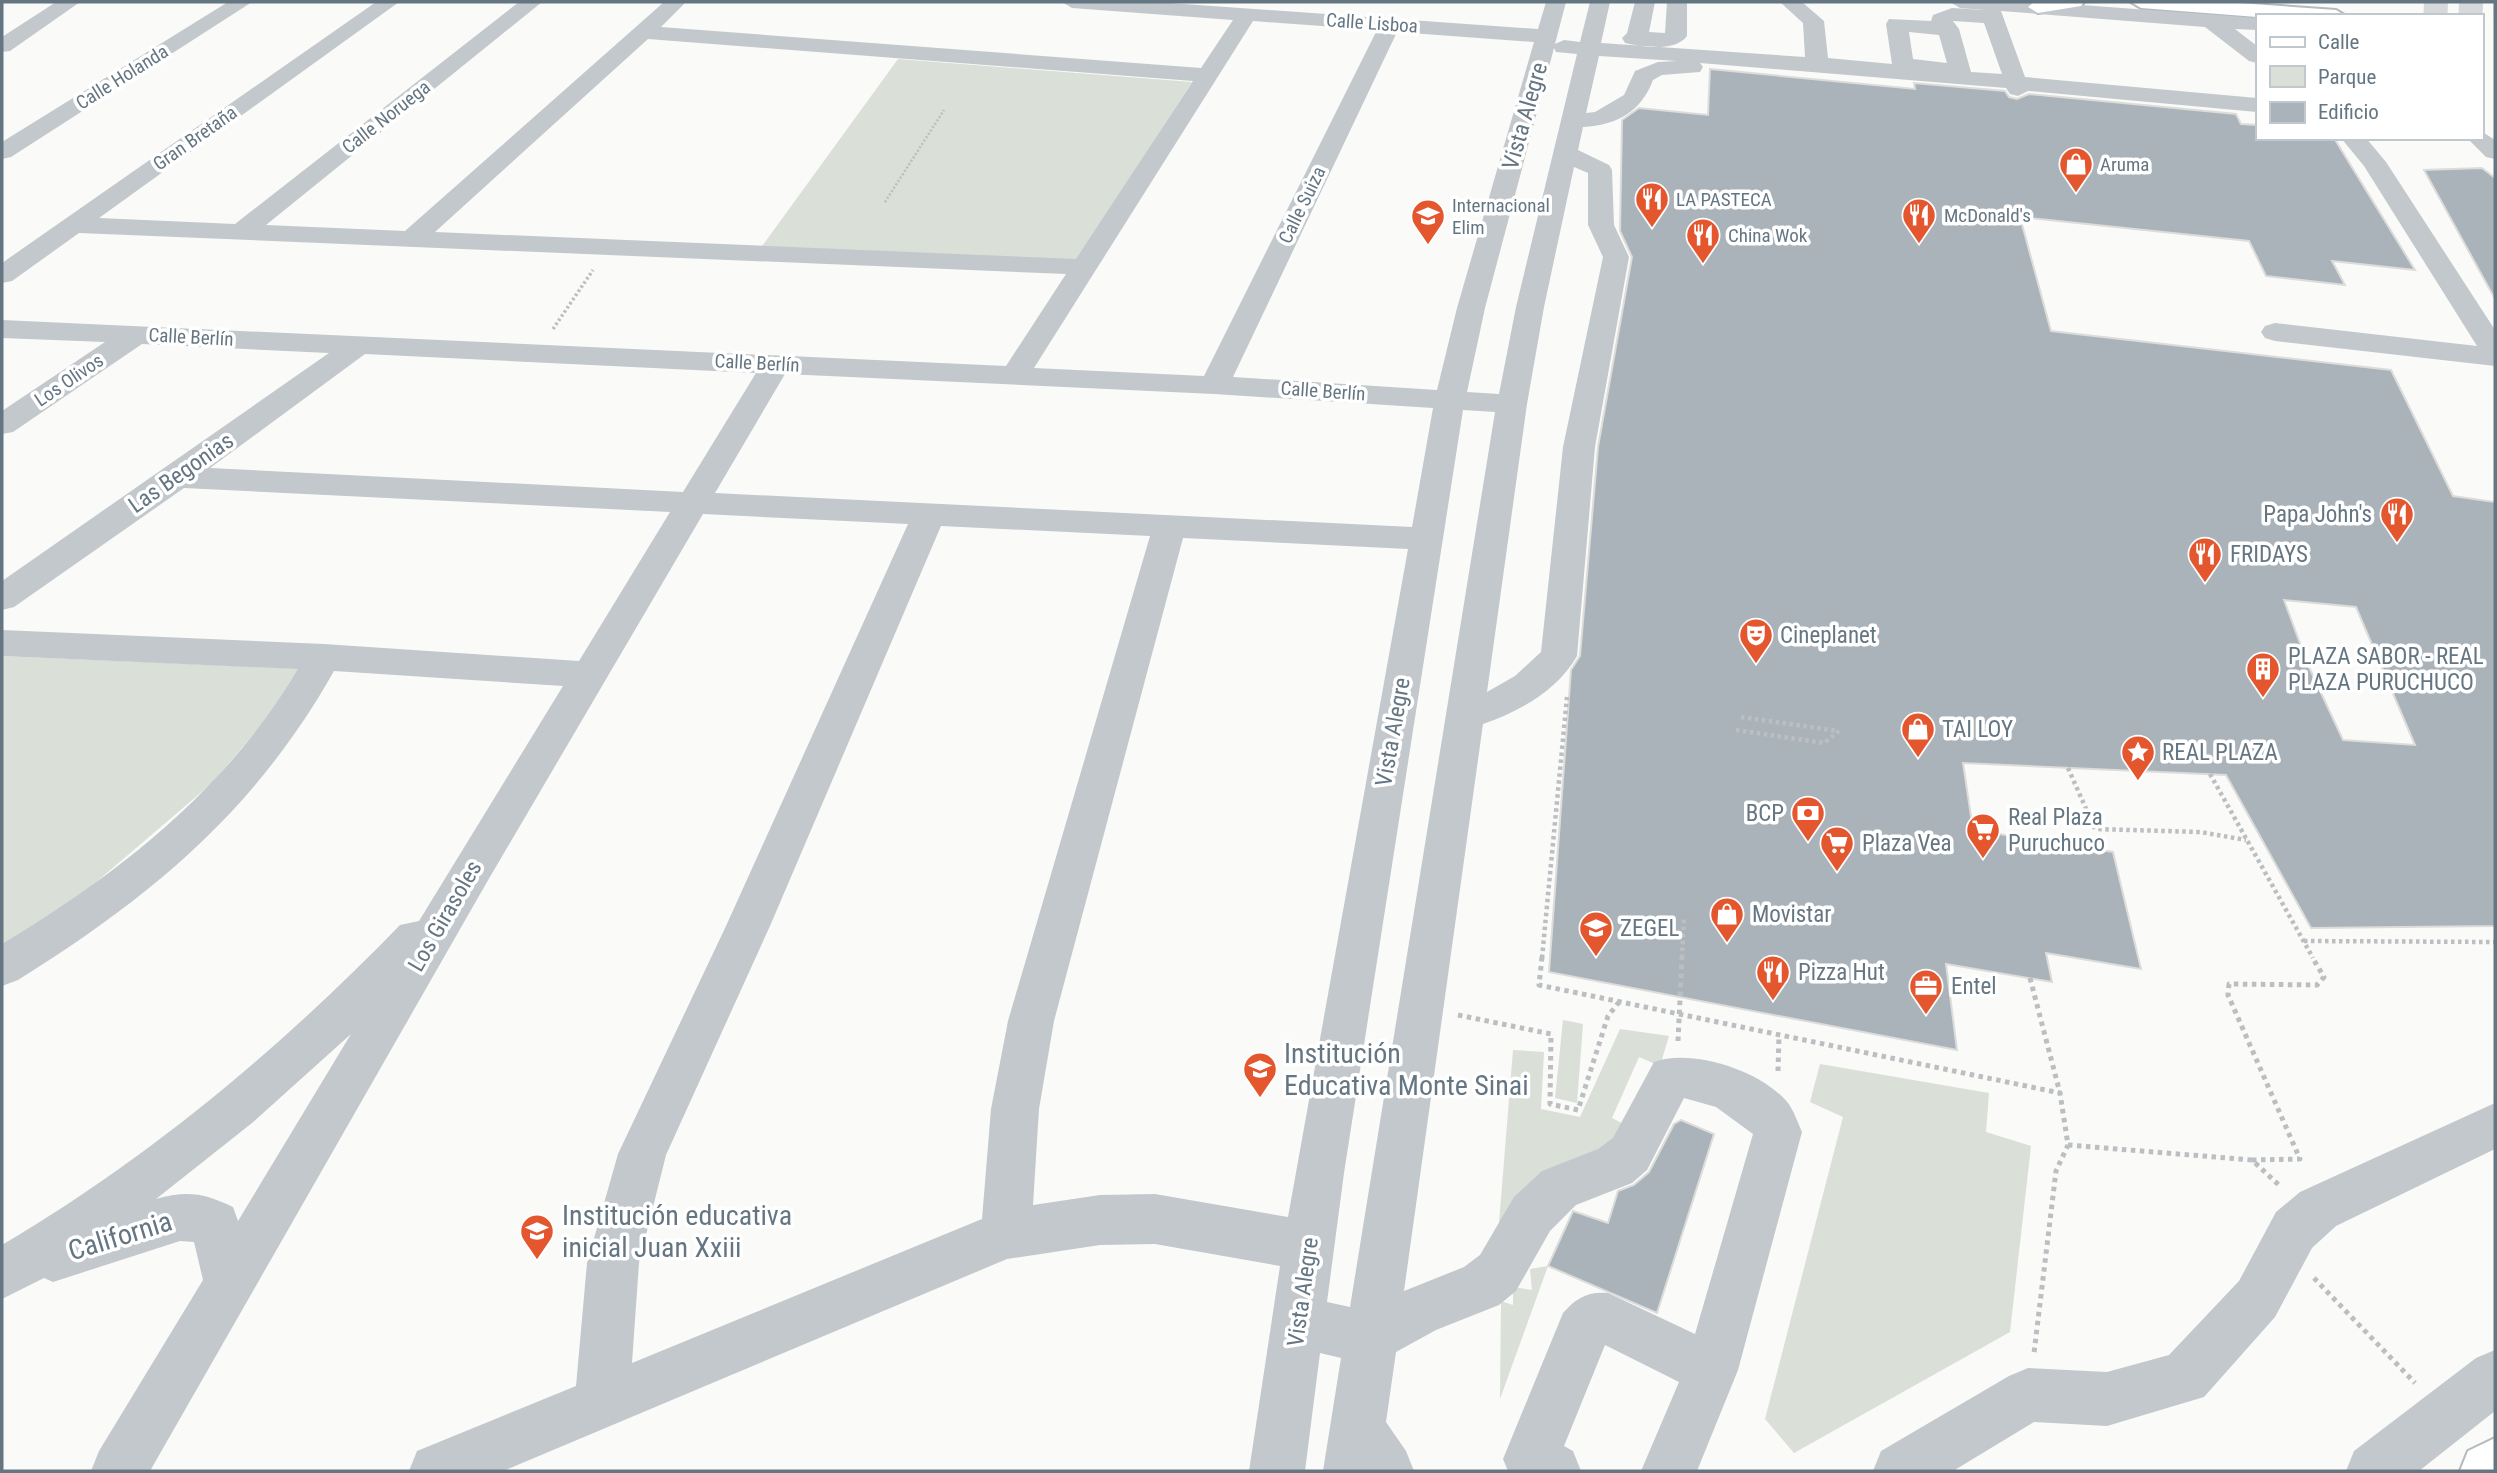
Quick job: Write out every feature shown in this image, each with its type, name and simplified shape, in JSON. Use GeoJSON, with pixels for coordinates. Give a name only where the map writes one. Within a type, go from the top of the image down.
{"type":"FeatureCollection","features":[{"type":"Feature","properties":{"kind":"main road"},"geometry":{"type":"LineString","coordinates":[[2038,7],[2074,2]]}},
{"type":"Feature","properties":{"kind":"main road"},"geometry":{"type":"LineString","coordinates":[[2141,2],[2308,14]]}},
{"type":"Feature","properties":{"kind":"main road"},"geometry":{"type":"LineString","coordinates":[[2488,1471],[2495,1466]]}},
{"type":"Feature","properties":{"kind":"street"},"geometry":{"type":"LineString","coordinates":[[2,46],[70,2]]}},
{"type":"Feature","properties":{"kind":"street","name":"Calle Holanda"},"geometry":{"type":"LineString","coordinates":[[2,152],[12,138],[242,2]]}},
{"type":"Feature","properties":{"kind":"street","name":"Gran Bretaña"},"geometry":{"type":"LineString","coordinates":[[2,275],[389,2]]}},
{"type":"Feature","properties":{"kind":"street","name":"Calle Noruega"},"geometry":{"type":"LineString","coordinates":[[241,232],[532,2]]}},
{"type":"Feature","properties":{"kind":"street"},"geometry":{"type":"LineString","coordinates":[[412,239],[676,2]]}},
{"type":"Feature","properties":{"kind":"street","name":"Calle Lisboa"},"geometry":{"type":"LineString","coordinates":[[1072,2],[1390,25],[1550,24]]}},
{"type":"Feature","properties":{"kind":"street"},"geometry":{"type":"LineString","coordinates":[[1637,38],[1645,2]]}},
{"type":"Feature","properties":{"kind":"street"},"geometry":{"type":"LineString","coordinates":[[1594,26],[1637,38],[1668,40],[1676,36],[1677,2]]}},
{"type":"Feature","properties":{"kind":"street"},"geometry":{"type":"LineString","coordinates":[[1790,2],[1813,20],[1817,64]]}},
{"type":"Feature","properties":{"kind":"street"},"geometry":{"type":"LineString","coordinates":[[1960,2],[2256,24]]}},
{"type":"Feature","properties":{"kind":"street"},"geometry":{"type":"LineString","coordinates":[[1550,24],[1574,11],[1590,15],[1594,26]]}},
{"type":"Feature","properties":{"kind":"street"},"geometry":{"type":"LineString","coordinates":[[1015,375],[1247,14]]}},
{"type":"Feature","properties":{"kind":"street"},"geometry":{"type":"LineString","coordinates":[[1948,29],[1940,19],[1952,14],[1993,15],[2017,86]]}},
{"type":"Feature","properties":{"kind":"street"},"geometry":{"type":"LineString","coordinates":[[2210,20],[2256,55]]}},
{"type":"Feature","properties":{"kind":"street"},"geometry":{"type":"LineString","coordinates":[[1550,24],[1594,26],[1728,58],[1817,64],[2017,86],[2256,105]]}},
{"type":"Feature","properties":{"kind":"street","name":"Vista Alegre"},"geometry":{"type":"LineString","coordinates":[[1365,1457],[1369,1338],[1512,404],[1499,313],[1550,24]]}},
{"type":"Feature","properties":{"kind":"street","name":"Calle Suiza"},"geometry":{"type":"LineString","coordinates":[[1214,385],[1390,25]]}},
{"type":"Feature","properties":{"kind":"street","name":"Vista Alegre"},"geometry":{"type":"LineString","coordinates":[[1276,1471],[1311,1246],[1319,1173],[1450,399],[1499,313],[1568,137],[1594,26]]}},
{"type":"Feature","properties":{"kind":"street"},"geometry":{"type":"LineString","coordinates":[[643,32],[1208,75]]}},
{"type":"Feature","properties":{"kind":"street"},"geometry":{"type":"LineString","coordinates":[[1464,716],[1519,693],[1543,676],[1559,656],[1579,447],[1616,257],[1601,225],[1600,170],[1568,137],[1634,99],[1643,76],[1658,69],[1718,64],[1728,58]]}},
{"type":"Feature","properties":{"kind":"street"},"geometry":{"type":"LineString","coordinates":[[2355,140],[2374,162],[2495,354]]}},
{"type":"Feature","properties":{"kind":"street"},"geometry":{"type":"LineString","coordinates":[[2481,140],[2495,152]]}},
{"type":"Feature","properties":{"kind":"street"},"geometry":{"type":"LineString","coordinates":[[72,225],[1084,267]]}},
{"type":"Feature","properties":{"kind":"street","name":"Calle Berlín"},"geometry":{"type":"LineString","coordinates":[[2,329],[1015,375],[1512,404]]}},
{"type":"Feature","properties":{"kind":"street"},"geometry":{"type":"LineString","coordinates":[[2275,332],[2495,354]]}},
{"type":"Feature","properties":{"kind":"street","name":"Los Olivos"},"geometry":{"type":"LineString","coordinates":[[2,425],[136,335]]}},
{"type":"Feature","properties":{"kind":"street","name":"Las Begonias"},"geometry":{"type":"LineString","coordinates":[[2,598],[177,477],[359,345]]}},
{"type":"Feature","properties":{"kind":"street","name":"Los Girasoles"},"geometry":{"type":"LineString","coordinates":[[119,1471],[472,870],[776,364]]}},
{"type":"Feature","properties":{"kind":"street"},"geometry":{"type":"LineString","coordinates":[[177,477],[1426,539]]}},
{"type":"Feature","properties":{"kind":"street"},"geometry":{"type":"LineString","coordinates":[[601,1401],[613,1263],[642,1154],[748,926],[929,514]]}},
{"type":"Feature","properties":{"kind":"street"},"geometry":{"type":"LineString","coordinates":[[1006,1234],[1015,1109],[1031,1021],[1170,527]]}},
{"type":"Feature","properties":{"kind":"street"},"geometry":{"type":"LineString","coordinates":[[2,643],[324,657],[591,675]]}},
{"type":"Feature","properties":{"kind":"street"},"geometry":{"type":"LineString","coordinates":[[2,967],[120,888],[201,819],[264,751],[302,698],[324,657]]}},
{"type":"Feature","properties":{"kind":"street"},"geometry":{"type":"LineString","coordinates":[[3,1272],[156,1169],[286,1066],[390,965],[472,870]]}},
{"type":"Feature","properties":{"kind":"street"},"geometry":{"type":"LineString","coordinates":[[1299,1322],[1369,1338],[1420,1310],[1481,1287],[1498,1273],[1532,1214],[1559,1188],[1615,1166],[1630,1154],[1644,1133],[1667,1080],[1675,1077],[1752,1100],[1770,1115],[1778,1132],[1711,1370],[1669,1471]]}},
{"type":"Feature","properties":{"kind":"street"},"geometry":{"type":"LineString","coordinates":[[1901,1471],[2028,1395],[2107,1399],[2185,1378],[2257,1299],[2294,1230],[2318,1209],[2495,1125]]}},
{"type":"Feature","properties":{"kind":"street","name":"California"},"geometry":{"type":"LineString","coordinates":[[3,1272],[180,1216],[192,1216],[215,1225],[230,1286]]}},
{"type":"Feature","properties":{"kind":"street"},"geometry":{"type":"LineString","coordinates":[[438,1471],[1006,1234],[1090,1221],[1155,1219],[1311,1246]]}},
{"type":"Feature","properties":{"kind":"street"},"geometry":{"type":"LineString","coordinates":[[1553,1471],[1531,1459],[1582,1332],[1594,1318],[1608,1319],[1711,1370]]}},
{"type":"Feature","properties":{"kind":"street"},"geometry":{"type":"LineString","coordinates":[[2374,1471],[2495,1377]]}},
{"type":"Feature","properties":{"kind":"path"},"geometry":{"type":"LineString","coordinates":[[885,202],[944,110]]}},
{"type":"Feature","properties":{"kind":"path"},"geometry":{"type":"LineString","coordinates":[[1559,656],[1570,673],[1539,985],[2060,1093]]}},
{"type":"Feature","properties":{"kind":"path"},"geometry":{"type":"LineString","coordinates":[[1736,730],[1825,743],[1839,731],[1741,717]]}},
{"type":"Feature","properties":{"kind":"path"},"geometry":{"type":"LineString","coordinates":[[2199,755],[2220,757]]}},
{"type":"Feature","properties":{"kind":"path"},"geometry":{"type":"LineString","coordinates":[[2068,768],[2095,829],[2200,832],[2246,840]]}},
{"type":"Feature","properties":{"kind":"path"},"geometry":{"type":"LineString","coordinates":[[2068,1145],[2252,1160],[2300,1159],[2228,995],[2229,984],[2316,985],[2324,977],[2210,775]]}},
{"type":"Feature","properties":{"kind":"path"},"geometry":{"type":"LineString","coordinates":[[1675,1077],[1684,918]]}},
{"type":"Feature","properties":{"kind":"path"},"geometry":{"type":"LineString","coordinates":[[2303,941],[2495,942]]}},
{"type":"Feature","properties":{"kind":"path"},"geometry":{"type":"LineString","coordinates":[[2028,1395],[2056,1171],[2068,1145],[2060,1093],[2030,978]]}},
{"type":"Feature","properties":{"kind":"path"},"geometry":{"type":"LineString","coordinates":[[1451,1013],[1551,1034],[1550,1104],[1577,1110],[1608,1016],[1619,1002]]}},
{"type":"Feature","properties":{"kind":"path"},"geometry":{"type":"LineString","coordinates":[[2252,1160],[2283,1189],[2318,1209]]}},
{"type":"Feature","properties":{"kind":"path"},"geometry":{"type":"LineString","coordinates":[[2284,1247],[2447,1415]]}},
{"type":"Feature","properties":{"kind":"green space"},"geometry":{"type":"Polygon","coordinates":[[[898,59],[1192,82],[1076,261],[760,249],[898,59]]]}},
{"type":"Feature","properties":{"kind":"green space"},"geometry":{"type":"Polygon","coordinates":[[[2,656],[309,669],[211,784],[53,919],[2,948],[2,656]]]}},
{"type":"Feature","properties":{"kind":"green space"},"geometry":{"type":"Polygon","coordinates":[[[1563,1020],[1583,1024],[1577,1103],[1555,1098],[1563,1020]]]}},
{"type":"Feature","properties":{"kind":"green space"},"geometry":{"type":"Polygon","coordinates":[[[1620,1029],[1669,1036],[1660,1066],[1639,1057],[1612,1118],[1633,1129],[1499,1223],[1513,1050],[1544,1052],[1541,1109],[1580,1117],[1620,1029]]]}},
{"type":"Feature","properties":{"kind":"green space"},"geometry":{"type":"Polygon","coordinates":[[[1820,1064],[1989,1093],[1986,1132],[2031,1146],[2010,1332],[1794,1453],[1765,1419],[1843,1117],[1810,1102],[1820,1064]]]}},
{"type":"Feature","properties":{"kind":"green space"},"geometry":{"type":"Polygon","coordinates":[[[1548,1266],[1500,1399],[1501,1301],[1513,1305],[1513,1287],[1532,1290],[1530,1269],[1548,1266]]]}},
{"type":"Feature","properties":{"kind":"building"},"geometry":{"type":"Polygon","coordinates":[[[1710,69],[1915,89],[1914,83],[2005,91],[2009,97],[2017,99],[2029,94],[2236,114],[2241,124],[2256,125],[2256,140],[2335,140],[2415,270],[2332,261],[2345,285],[2266,276],[2249,241],[2020,217],[2051,331],[2391,370],[2453,496],[2495,502],[2495,926],[2311,928],[2226,775],[1963,763],[1973,830],[2113,852],[2141,969],[2046,953],[2052,982],[1946,964],[1957,1050],[1549,972],[1571,670],[1580,656],[1598,447],[1632,257],[1620,231],[1622,120],[1639,108],[1708,115],[1710,69]],[[2284,600],[2308,665],[2343,740],[2415,745],[2356,607],[2284,600]]]}},
{"type":"Feature","properties":{"kind":"building"},"geometry":{"type":"Polygon","coordinates":[[[2482,168],[2495,178],[2495,299],[2424,170],[2482,168]]]}},
{"type":"Feature","properties":{"kind":"building"},"geometry":{"type":"Polygon","coordinates":[[[1681,1120],[1714,1134],[1657,1313],[1548,1266],[1573,1211],[1608,1223],[1618,1191],[1634,1185],[1649,1172],[1674,1124],[1681,1120]]]}},
{"type":"Feature","properties":{"kind":"tunnel"},"geometry":{"type":"LineString","coordinates":[[2424,2],[2495,5]]}},
{"type":"Feature","properties":{"kind":"place","name":"Aruma"},"geometry":{"type":"Point","coordinates":[2076,194]}},
{"type":"Feature","properties":{"kind":"place","name":"LA PASTECA"},"geometry":{"type":"Point","coordinates":[1652,229]}},
{"type":"Feature","properties":{"kind":"place","name":"McDonald's"},"geometry":{"type":"Point","coordinates":[1919,245]}},
{"type":"Feature","properties":{"kind":"place","name":"Internacional Elim"},"geometry":{"type":"Point","coordinates":[1428,246]}},
{"type":"Feature","properties":{"kind":"place","name":"China Wok"},"geometry":{"type":"Point","coordinates":[1703,265]}},
{"type":"Feature","properties":{"kind":"place","name":"Papa John's"},"geometry":{"type":"Point","coordinates":[2397,544]}},
{"type":"Feature","properties":{"kind":"place","name":"FRIDAYS"},"geometry":{"type":"Point","coordinates":[2205,584]}},
{"type":"Feature","properties":{"kind":"place","name":"Cineplanet"},"geometry":{"type":"Point","coordinates":[1756,665]}},
{"type":"Feature","properties":{"kind":"place","name":"PLAZA SABOR - REAL PLAZA PURUCHUCO"},"geometry":{"type":"Point","coordinates":[2263,699]}},
{"type":"Feature","properties":{"kind":"place","name":"TAI LOY"},"geometry":{"type":"Point","coordinates":[1918,759]}},
{"type":"Feature","properties":{"kind":"place","name":"REAL PLAZA"},"geometry":{"type":"Point","coordinates":[2138,782]}},
{"type":"Feature","properties":{"kind":"place","name":"BCP"},"geometry":{"type":"Point","coordinates":[1808,843]}},
{"type":"Feature","properties":{"kind":"place","name":"Real Plaza Puruchuco"},"geometry":{"type":"Point","coordinates":[1983,860]}},
{"type":"Feature","properties":{"kind":"place","name":"Plaza Vea"},"geometry":{"type":"Point","coordinates":[1837,873]}},
{"type":"Feature","properties":{"kind":"place","name":"Movistar"},"geometry":{"type":"Point","coordinates":[1727,944]}},
{"type":"Feature","properties":{"kind":"place","name":"ZEGEL"},"geometry":{"type":"Point","coordinates":[1596,958]}},
{"type":"Feature","properties":{"kind":"place","name":"Pizza Hut"},"geometry":{"type":"Point","coordinates":[1773,1002]}},
{"type":"Feature","properties":{"kind":"place","name":"Entel"},"geometry":{"type":"Point","coordinates":[1926,1016]}},
{"type":"Feature","properties":{"kind":"place","name":"Institución Educativa Monte Sinai"},"geometry":{"type":"Point","coordinates":[1260,1099]}},
{"type":"Feature","properties":{"kind":"place","name":"Institución educativa inicial Juan Xxiii"},"geometry":{"type":"Point","coordinates":[537,1261]}}]}
